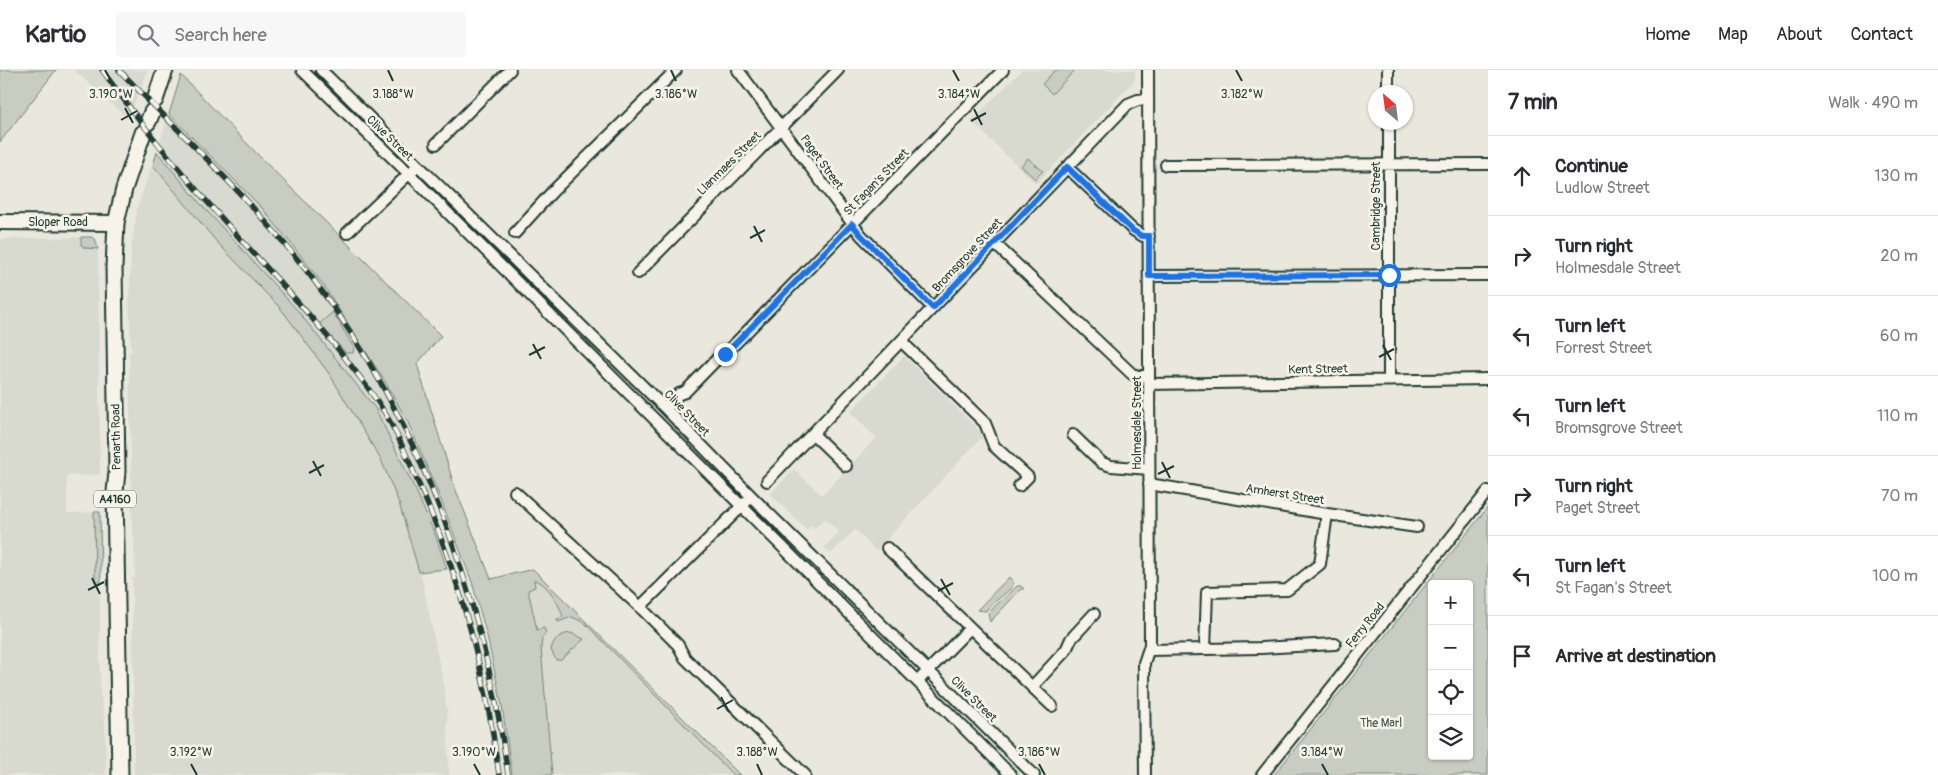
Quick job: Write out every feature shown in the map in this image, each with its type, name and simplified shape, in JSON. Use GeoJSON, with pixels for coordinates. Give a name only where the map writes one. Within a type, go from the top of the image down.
{"type":"FeatureCollection","features":[{"type":"Feature","properties":{"kind":"main road","name":"Penarth Road"},"geometry":{"type":"LineString","coordinates":[[120,775],[115,492],[117,472],[114,253],[116,223],[124,189],[165,70]]}},
{"type":"Feature","properties":{"kind":"street","name":"Clive Street"},"geometry":{"type":"LineString","coordinates":[[302,70],[409,174],[1011,775]]}},
{"type":"Feature","properties":{"kind":"street","name":"Clive Street"},"geometry":{"type":"LineString","coordinates":[[321,70],[665,408],[1034,775]]}},
{"type":"Feature","properties":{"kind":"street"},"geometry":{"type":"LineString","coordinates":[[436,144],[510,70]]}},
{"type":"Feature","properties":{"kind":"street"},"geometry":{"type":"LineString","coordinates":[[515,233],[552,192],[676,70]]}},
{"type":"Feature","properties":{"kind":"street","name":"Paget Street"},"geometry":{"type":"LineString","coordinates":[[738,70],[861,235],[933,308]]}},
{"type":"Feature","properties":{"kind":"street","name":"Llanmaes Street"},"geometry":{"type":"LineString","coordinates":[[638,273],[838,70]]}},
{"type":"Feature","properties":{"kind":"street","name":"St Fagan's Street"},"geometry":{"type":"LineString","coordinates":[[665,408],[679,394],[685,392],[723,355],[1003,70]]}},
{"type":"Feature","properties":{"kind":"street","name":"Holmesdale Street"},"geometry":{"type":"LineString","coordinates":[[1146,775],[1144,663],[1149,650],[1150,484],[1148,70]]}},
{"type":"Feature","properties":{"kind":"street"},"geometry":{"type":"LineString","coordinates":[[1388,70],[1388,85]]}},
{"type":"Feature","properties":{"kind":"street"},"geometry":{"type":"LineString","coordinates":[[324,92],[334,83]]}},
{"type":"Feature","properties":{"kind":"street","name":"Bromsgrove Street"},"geometry":{"type":"LineString","coordinates":[[767,481],[1128,104],[1148,99]]}},
{"type":"Feature","properties":{"kind":"street","name":"Cambridge Street"},"geometry":{"type":"LineString","coordinates":[[1389,130],[1389,380]]}},
{"type":"Feature","properties":{"kind":"street"},"geometry":{"type":"LineString","coordinates":[[1166,165],[1488,164]]}},
{"type":"Feature","properties":{"kind":"street"},"geometry":{"type":"LineString","coordinates":[[347,233],[418,165]]}},
{"type":"Feature","properties":{"kind":"street"},"geometry":{"type":"LineString","coordinates":[[1067,167],[1132,230],[1142,236],[1149,236]]}},
{"type":"Feature","properties":{"kind":"street","name":"Sloper Road"},"geometry":{"type":"LineString","coordinates":[[0,222],[116,223]]}},
{"type":"Feature","properties":{"kind":"street","name":"Kent Street"},"geometry":{"type":"LineString","coordinates":[[994,244],[1132,374],[1149,380],[1488,379]]}},
{"type":"Feature","properties":{"kind":"street"},"geometry":{"type":"LineString","coordinates":[[1149,276],[1488,275]]}},
{"type":"Feature","properties":{"kind":"street"},"geometry":{"type":"LineString","coordinates":[[902,342],[985,423],[994,446],[1028,477],[1019,486]]}},
{"type":"Feature","properties":{"kind":"street"},"geometry":{"type":"LineString","coordinates":[[813,434],[846,466]]}},
{"type":"Feature","properties":{"kind":"street"},"geometry":{"type":"LineString","coordinates":[[1073,434],[1102,462],[1111,466],[1150,468]]}},
{"type":"Feature","properties":{"kind":"street","name":"Amherst Street"},"geometry":{"type":"LineString","coordinates":[[1150,484],[1417,527]]}},
{"type":"Feature","properties":{"kind":"street","name":"Ferry Road"},"geometry":{"type":"LineString","coordinates":[[1262,775],[1488,491]]}},
{"type":"Feature","properties":{"kind":"street"},"geometry":{"type":"LineString","coordinates":[[516,492],[640,607],[678,645],[685,658],[805,775]]}},
{"type":"Feature","properties":{"kind":"street"},"geometry":{"type":"LineString","coordinates":[[640,607],[752,496]]}},
{"type":"Feature","properties":{"kind":"street"},"geometry":{"type":"LineString","coordinates":[[1205,649],[1207,592],[1287,590],[1320,564],[1327,514]]}},
{"type":"Feature","properties":{"kind":"street"},"geometry":{"type":"LineString","coordinates":[[887,548],[1052,706]]}},
{"type":"Feature","properties":{"kind":"street"},"geometry":{"type":"LineString","coordinates":[[1032,687],[1066,650],[1071,639],[1094,614]]}},
{"type":"Feature","properties":{"kind":"street"},"geometry":{"type":"LineString","coordinates":[[918,681],[970,628]]}},
{"type":"Feature","properties":{"kind":"street"},"geometry":{"type":"LineString","coordinates":[[1149,650],[1261,648],[1335,644]]}},
{"type":"Feature","properties":{"kind":"shaded area"},"geometry":{"type":"Polygon","coordinates":[[[74,70],[148,70],[128,119],[74,70]]]}},
{"type":"Feature","properties":{"kind":"shaded area"},"geometry":{"type":"Polygon","coordinates":[[[1022,70],[1135,70],[1135,80],[1036,184],[971,121],[1022,70]]]}},
{"type":"Feature","properties":{"kind":"shaded area"},"geometry":{"type":"Polygon","coordinates":[[[176,94],[427,350],[417,364],[454,485],[441,500],[408,511],[443,681],[447,711],[449,775],[134,775],[132,578],[135,578],[134,534],[132,534],[129,352],[131,352],[129,299],[131,249],[137,209],[176,94]]]}},
{"type":"Feature","properties":{"kind":"shaded area"},"geometry":{"type":"Polygon","coordinates":[[[92,237],[96,241],[98,249],[100,475],[67,476],[67,513],[100,512],[100,692],[105,721],[106,775],[0,775],[0,239],[92,237]]]}},
{"type":"Feature","properties":{"kind":"shaded area"},"geometry":{"type":"Polygon","coordinates":[[[904,356],[984,435],[876,551],[855,530],[831,554],[824,547],[839,532],[825,519],[815,528],[812,525],[807,530],[770,494],[794,469],[822,495],[876,438],[850,412],[904,356]]]}},
{"type":"Feature","properties":{"kind":"shaded area"},"geometry":{"type":"Polygon","coordinates":[[[533,569],[740,775],[548,775],[519,573],[533,569]]]}},
{"type":"Feature","properties":{"kind":"green space"},"geometry":{"type":"Polygon","coordinates":[[[0,70],[56,70],[0,142],[0,70]]]}},
{"type":"Feature","properties":{"kind":"green space"},"geometry":{"type":"Polygon","coordinates":[[[1055,70],[1075,70],[1052,94],[1042,84],[1055,70]]]}},
{"type":"Feature","properties":{"kind":"green space"},"geometry":{"type":"Polygon","coordinates":[[[181,75],[262,159],[441,336],[417,364],[454,485],[491,579],[533,569],[740,775],[731,773],[585,623],[572,617],[558,622],[557,619],[563,617],[556,600],[544,585],[534,580],[535,587],[528,590],[537,630],[544,628],[546,633],[542,638],[541,648],[552,775],[512,775],[502,706],[487,636],[472,582],[441,500],[408,422],[384,380],[324,286],[293,246],[262,208],[169,114],[181,75]]]}},
{"type":"Feature","properties":{"kind":"green space"},"geometry":{"type":"Polygon","coordinates":[[[157,152],[199,202],[298,311],[375,408],[416,491],[436,537],[447,569],[419,572],[399,503],[381,460],[330,375],[282,310],[215,240],[153,165],[157,152]]]}},
{"type":"Feature","properties":{"kind":"green space"},"geometry":{"type":"Polygon","coordinates":[[[1028,158],[1043,171],[1035,179],[1021,166],[1028,158]]]}},
{"type":"Feature","properties":{"kind":"green space"},"geometry":{"type":"Polygon","coordinates":[[[81,237],[92,237],[96,241],[98,249],[85,248],[81,245],[81,237]]]}},
{"type":"Feature","properties":{"kind":"green space"},"geometry":{"type":"Polygon","coordinates":[[[333,312],[354,348],[353,353],[346,353],[319,324],[333,312]]]}},
{"type":"Feature","properties":{"kind":"green space","name":"The Marl"},"geometry":{"type":"Polygon","coordinates":[[[1488,507],[1488,775],[1274,775],[1428,582],[1428,760],[1473,760],[1473,580],[1430,580],[1488,507]]]}},
{"type":"Feature","properties":{"kind":"green space"},"geometry":{"type":"Polygon","coordinates":[[[94,512],[100,512],[101,582],[95,582],[94,512]]]}},
{"type":"Feature","properties":{"kind":"green space"},"geometry":{"type":"Polygon","coordinates":[[[1009,577],[1014,583],[1008,591],[986,611],[977,610],[1009,577]]]}},
{"type":"Feature","properties":{"kind":"green space"},"geometry":{"type":"Polygon","coordinates":[[[1017,586],[1021,586],[1024,589],[1021,589],[990,622],[988,614],[1017,586]]]}},
{"type":"Feature","properties":{"kind":"green space"},"geometry":{"type":"Polygon","coordinates":[[[571,633],[584,639],[561,660],[556,660],[551,650],[553,643],[560,636],[571,633]]]}},
{"type":"Feature","properties":{"kind":"railway"},"geometry":{"type":"LineString","coordinates":[[102,70],[184,175],[329,338],[386,415],[403,447],[432,515],[458,588],[469,624],[487,699],[499,775]]}},
{"type":"Feature","properties":{"kind":"railway"},"geometry":{"type":"LineString","coordinates":[[119,70],[244,197],[291,251],[351,334],[386,392],[416,452],[442,515],[464,579],[483,644],[497,709],[508,775]]}},
{"type":"Feature","properties":{"kind":"route"},"geometry":{"type":"LineString","coordinates":[[725,354],[852,224],[933,308],[1067,167],[1132,230],[1142,236],[1149,236],[1149,276],[1389,275]]}}]}
